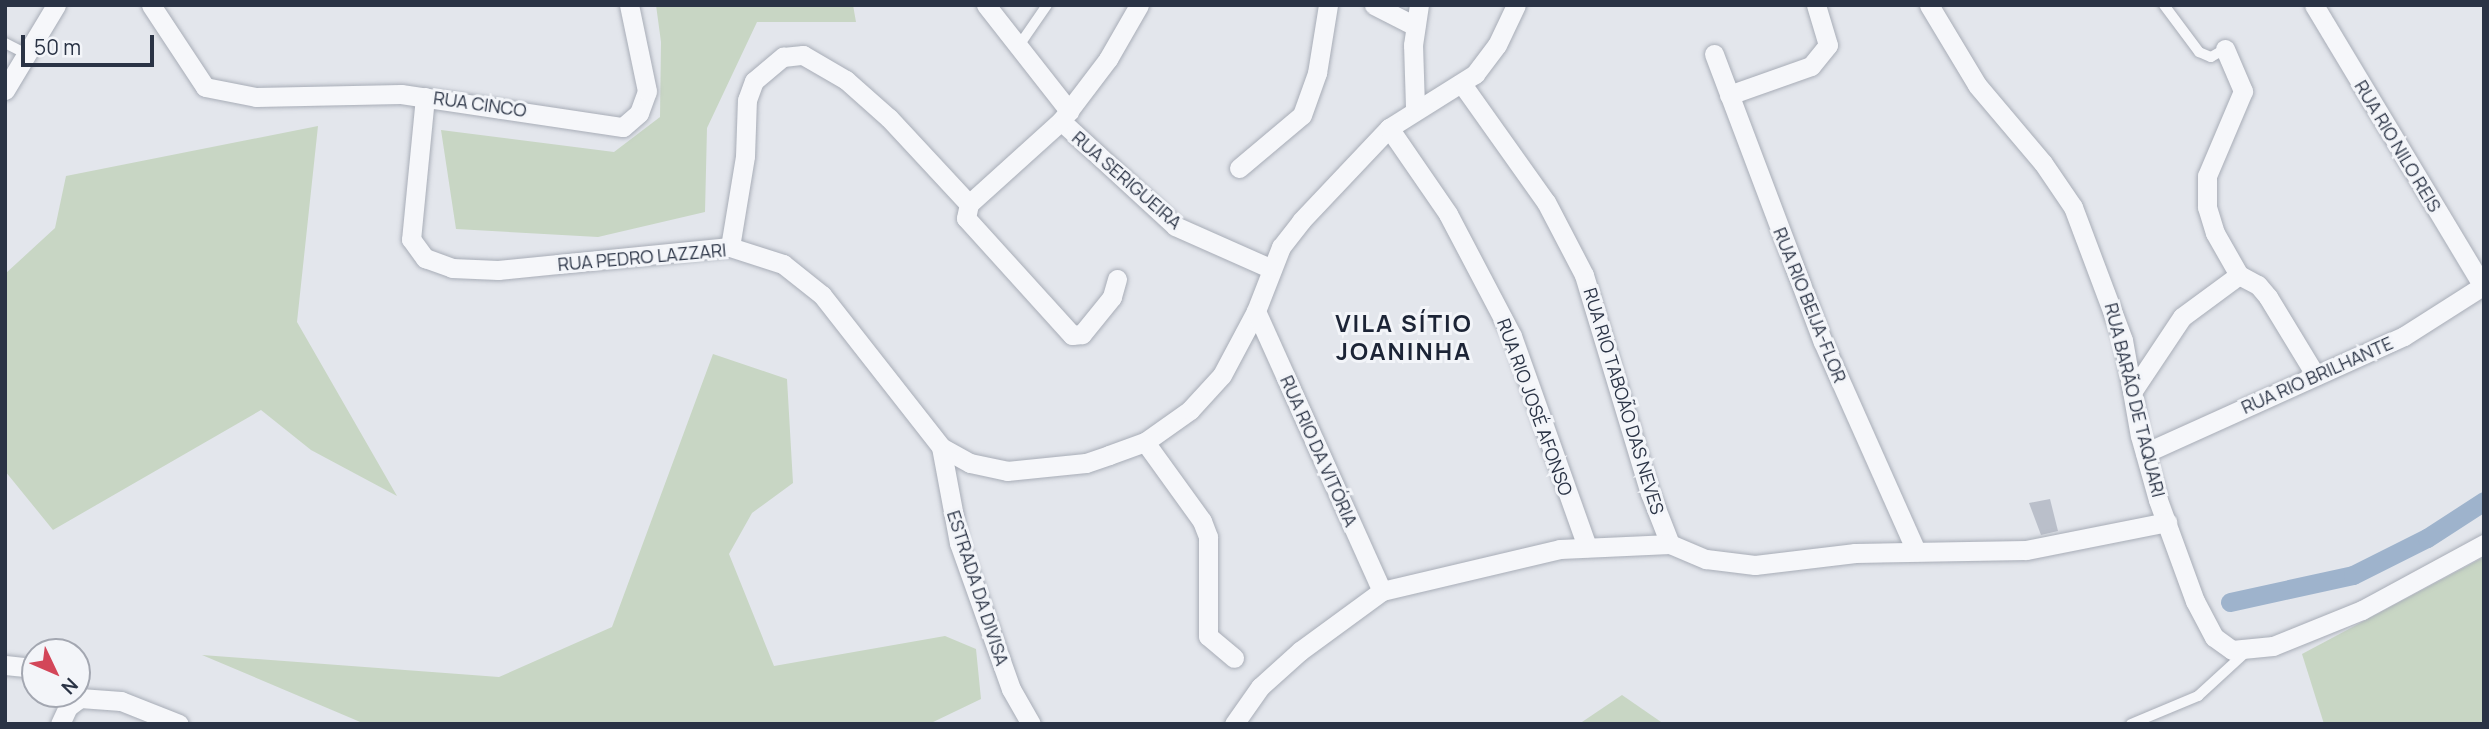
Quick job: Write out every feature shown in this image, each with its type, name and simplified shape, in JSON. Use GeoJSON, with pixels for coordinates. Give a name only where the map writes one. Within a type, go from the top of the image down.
{"type":"FeatureCollection","features":[{"type":"Feature","properties":{"kind":"street"},"geometry":{"type":"LineString","coordinates":[[5,90],[56,5]]}},
{"type":"Feature","properties":{"kind":"street","name":"RUA CINCO"},"geometry":{"type":"LineString","coordinates":[[151,5],[205,88],[256,97],[425,97],[623,127],[639,113],[647,91],[629,5]]}},
{"type":"Feature","properties":{"kind":"street","name":"RUA SERIGUEIRA"},"geometry":{"type":"LineString","coordinates":[[986,5],[1065,116],[1175,226],[1272,269]]}},
{"type":"Feature","properties":{"kind":"street"},"geometry":{"type":"LineString","coordinates":[[1117,279],[1112,297],[1082,334],[1072,335],[966,218],[969,204],[1065,116],[1108,59],[1139,5]]}},
{"type":"Feature","properties":{"kind":"street"},"geometry":{"type":"LineString","coordinates":[[1239,168],[1303,115],[1317,73],[1328,5]]}},
{"type":"Feature","properties":{"kind":"street"},"geometry":{"type":"LineString","coordinates":[[1374,5],[1415,26]]}},
{"type":"Feature","properties":{"kind":"street"},"geometry":{"type":"LineString","coordinates":[[1415,107],[1415,26],[1419,5]]}},
{"type":"Feature","properties":{"kind":"street"},"geometry":{"type":"LineString","coordinates":[[941,447],[970,463],[1007,471],[1086,463],[1145,442],[1190,410],[1222,375],[1256,311],[1281,247],[1301,221],[1389,128],[1415,107],[1462,84],[1484,65],[1516,5]]}},
{"type":"Feature","properties":{"kind":"street"},"geometry":{"type":"LineString","coordinates":[[1729,95],[1811,66],[1828,45],[1816,5]]}},
{"type":"Feature","properties":{"kind":"street","name":"RUA BARÃO DE TAQUARI"},"geometry":{"type":"LineString","coordinates":[[1929,5],[1977,85],[2043,163],[2073,207],[2123,340],[2145,453],[2167,522],[2208,630],[2232,650],[2246,652]]}},
{"type":"Feature","properties":{"kind":"street","name":"RUA RIO NILO REIS"},"geometry":{"type":"LineString","coordinates":[[2314,5],[2483,286]]}},
{"type":"Feature","properties":{"kind":"street"},"geometry":{"type":"LineString","coordinates":[[2225,49],[2243,91],[2207,176],[2207,207],[2215,233],[2239,275],[2258,285],[2268,297],[2316,376]]}},
{"type":"Feature","properties":{"kind":"street","name":"RUA RIO BEIJA-FLOR"},"geometry":{"type":"LineString","coordinates":[[1714,54],[1823,342],[1916,551]]}},
{"type":"Feature","properties":{"kind":"street"},"geometry":{"type":"LineString","coordinates":[[730,247],[744,156],[747,100],[754,81],[783,57],[803,55],[846,80],[889,118],[969,204]]}},
{"type":"Feature","properties":{"kind":"street","name":"RUA RIO TABOÃO DAS NEVES"},"geometry":{"type":"LineString","coordinates":[[1462,84],[1546,202],[1584,275],[1650,494],[1670,544]]}},
{"type":"Feature","properties":{"kind":"street","name":"RUA PEDRO LAZZARI"},"geometry":{"type":"LineString","coordinates":[[425,97],[411,240],[425,258],[452,268],[498,270],[730,247],[783,264],[806,279],[941,447]]}},
{"type":"Feature","properties":{"kind":"street","name":"RUA RIO JOSÉ AFONSO"},"geometry":{"type":"LineString","coordinates":[[1389,128],[1448,214],[1512,336],[1587,547]]}},
{"type":"Feature","properties":{"kind":"street"},"geometry":{"type":"LineString","coordinates":[[2132,392],[2182,317],[2239,275]]}},
{"type":"Feature","properties":{"kind":"street","name":"RUA RIO BRILHANTE"},"geometry":{"type":"LineString","coordinates":[[2145,453],[2404,337],[2483,286]]}},
{"type":"Feature","properties":{"kind":"street","name":"RUA RIO DA VITÓRIA"},"geometry":{"type":"LineString","coordinates":[[1256,311],[1382,591]]}},
{"type":"Feature","properties":{"kind":"street"},"geometry":{"type":"LineString","coordinates":[[1145,442],[1208,537],[1208,636],[1234,657]]}},
{"type":"Feature","properties":{"kind":"street","name":"ESTRADA DA DIVISA"},"geometry":{"type":"LineString","coordinates":[[941,447],[959,543],[1011,689],[1031,724]]}},
{"type":"Feature","properties":{"kind":"street"},"geometry":{"type":"LineString","coordinates":[[1234,724],[1260,687],[1336,622],[1382,591],[1587,547],[1670,544],[1706,559],[1755,565],[1855,553],[2026,550],[2167,522]]}},
{"type":"Feature","properties":{"kind":"street"},"geometry":{"type":"LineString","coordinates":[[2246,652],[2273,646],[2362,610],[2484,544]]}},
{"type":"Feature","properties":{"kind":"street"},"geometry":{"type":"LineString","coordinates":[[91,700],[121,701],[179,724]]}},
{"type":"Feature","properties":{"kind":"street"},"geometry":{"type":"LineString","coordinates":[[60,724],[68,708]]}},
{"type":"Feature","properties":{"kind":"lane"},"geometry":{"type":"LineString","coordinates":[[1018,47],[1047,5]]}},
{"type":"Feature","properties":{"kind":"lane"},"geometry":{"type":"LineString","coordinates":[[2164,5],[2199,52],[2211,57],[2225,49]]}},
{"type":"Feature","properties":{"kind":"lane"},"geometry":{"type":"LineString","coordinates":[[5,43],[27,54]]}},
{"type":"Feature","properties":{"kind":"lane"},"geometry":{"type":"LineString","coordinates":[[2131,724],[2198,696],[2246,652]]}},
{"type":"Feature","properties":{"kind":"green space"},"geometry":{"type":"Polygon","coordinates":[[[656,5],[853,5],[856,22],[757,22],[707,128],[705,212],[598,237],[456,229],[441,130],[614,152],[660,117],[661,42],[656,5]]]}},
{"type":"Feature","properties":{"kind":"green space"},"geometry":{"type":"Polygon","coordinates":[[[318,126],[297,322],[397,496],[311,450],[261,410],[53,530],[5,471],[5,274],[55,228],[66,176],[318,126]]]}},
{"type":"Feature","properties":{"kind":"green space"},"geometry":{"type":"Polygon","coordinates":[[[713,354],[787,379],[793,483],[752,513],[729,554],[774,666],[945,636],[976,649],[981,699],[929,724],[365,724],[202,655],[499,677],[612,627],[713,354]]]}},
{"type":"Feature","properties":{"kind":"green space"},"geometry":{"type":"Polygon","coordinates":[[[2484,557],[2484,724],[2324,724],[2302,654],[2484,557]]]}},
{"type":"Feature","properties":{"kind":"green space"},"geometry":{"type":"Polygon","coordinates":[[[1622,695],[1664,724],[1579,724],[1622,695]]]}},
{"type":"Feature","properties":{"kind":"building"},"geometry":{"type":"Polygon","coordinates":[[[2050,499],[2058,531],[2041,535],[2029,503],[2050,499]]]}},
{"type":"Feature","properties":{"kind":"waterway"},"geometry":{"type":"LineString","coordinates":[[2230,602],[2353,575],[2427,538],[2484,501]]}},
{"type":"Feature","properties":{"kind":"district","name":"VILA SÍTIO JOANINHA"},"geometry":{"type":"Point","coordinates":[1404,337]}}]}
